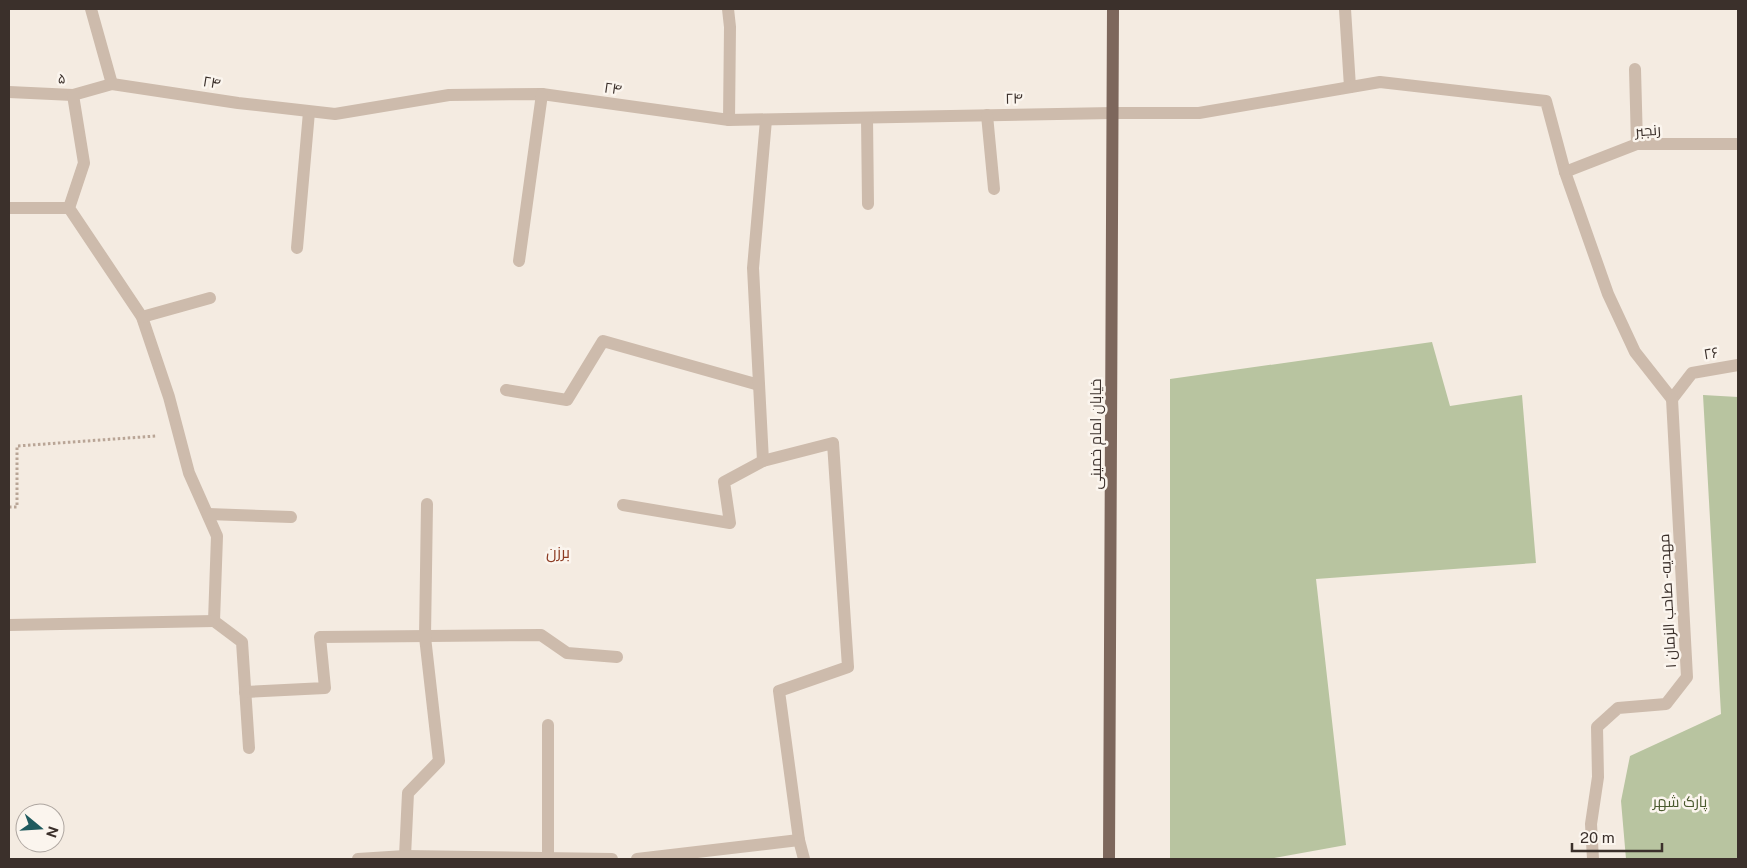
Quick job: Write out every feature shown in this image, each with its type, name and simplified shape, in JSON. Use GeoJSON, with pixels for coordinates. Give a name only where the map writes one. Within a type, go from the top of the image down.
{"type":"FeatureCollection","features":[{"type":"Feature","properties":{"kind":"main road","name":"خیابان امام خمینی"},"geometry":{"type":"LineString","coordinates":[[1109,859],[1113,9]]}},
{"type":"Feature","properties":{"kind":"street"},"geometry":{"type":"LineString","coordinates":[[91,9],[112,84]]}},
{"type":"Feature","properties":{"kind":"street"},"geometry":{"type":"LineString","coordinates":[[728,9],[730,27],[729,120]]}},
{"type":"Feature","properties":{"kind":"street"},"geometry":{"type":"LineString","coordinates":[[1344,9],[1350,87]]}},
{"type":"Feature","properties":{"kind":"street"},"geometry":{"type":"LineString","coordinates":[[1635,69],[1637,144]]}},
{"type":"Feature","properties":{"kind":"street","name":"۲۴"},"geometry":{"type":"LineString","coordinates":[[112,84],[335,114],[449,95],[542,94],[729,120],[766,120],[1112,112],[1199,112],[1380,82],[1546,101],[1565,172]]}},
{"type":"Feature","properties":{"kind":"street","name":"۵"},"geometry":{"type":"LineString","coordinates":[[9,92],[73,95],[112,84]]}},
{"type":"Feature","properties":{"kind":"street"},"geometry":{"type":"LineString","coordinates":[[520,261],[542,94]]}},
{"type":"Feature","properties":{"kind":"street"},"geometry":{"type":"LineString","coordinates":[[70,208],[84,163],[73,95]]}},
{"type":"Feature","properties":{"kind":"street"},"geometry":{"type":"LineString","coordinates":[[297,248],[309,112]]}},
{"type":"Feature","properties":{"kind":"street"},"geometry":{"type":"LineString","coordinates":[[987,115],[994,189]]}},
{"type":"Feature","properties":{"kind":"street"},"geometry":{"type":"LineString","coordinates":[[867,118],[868,204]]}},
{"type":"Feature","properties":{"kind":"street"},"geometry":{"type":"LineString","coordinates":[[763,460],[753,268],[766,120]]}},
{"type":"Feature","properties":{"kind":"street","name":"رنجبر"},"geometry":{"type":"LineString","coordinates":[[1565,172],[1637,144],[1738,144]]}},
{"type":"Feature","properties":{"kind":"street"},"geometry":{"type":"LineString","coordinates":[[1565,172],[1608,294],[1634,352],[1672,399]]}},
{"type":"Feature","properties":{"kind":"street"},"geometry":{"type":"LineString","coordinates":[[9,208],[70,208]]}},
{"type":"Feature","properties":{"kind":"street"},"geometry":{"type":"LineString","coordinates":[[70,208],[142,317],[170,397],[189,473],[217,536],[214,621]]}},
{"type":"Feature","properties":{"kind":"street"},"geometry":{"type":"LineString","coordinates":[[142,317],[210,298]]}},
{"type":"Feature","properties":{"kind":"street"},"geometry":{"type":"LineString","coordinates":[[506,390],[566,400],[603,340],[759,385]]}},
{"type":"Feature","properties":{"kind":"street","name":"۲۶"},"geometry":{"type":"LineString","coordinates":[[1672,399],[1692,373],[1738,365]]}},
{"type":"Feature","properties":{"kind":"street","name":"مهدیه - صاحب الزمان ۱"},"geometry":{"type":"LineString","coordinates":[[1593,859],[1591,824],[1598,777],[1597,727],[1618,708],[1666,704],[1687,677],[1672,399]]}},
{"type":"Feature","properties":{"kind":"street"},"geometry":{"type":"LineString","coordinates":[[624,506],[730,523],[724,482],[763,460],[832,443],[848,667],[779,691],[799,840],[804,859]]}},
{"type":"Feature","properties":{"kind":"street"},"geometry":{"type":"LineString","coordinates":[[405,856],[408,793],[439,762],[426,636],[427,504]]}},
{"type":"Feature","properties":{"kind":"street"},"geometry":{"type":"LineString","coordinates":[[208,514],[291,517]]}},
{"type":"Feature","properties":{"kind":"street"},"geometry":{"type":"LineString","coordinates":[[9,625],[214,621],[242,642],[249,748]]}},
{"type":"Feature","properties":{"kind":"street"},"geometry":{"type":"LineString","coordinates":[[245,692],[326,688],[320,637],[541,635],[567,653],[617,657]]}},
{"type":"Feature","properties":{"kind":"street"},"geometry":{"type":"LineString","coordinates":[[548,725],[548,858]]}},
{"type":"Feature","properties":{"kind":"street"},"geometry":{"type":"LineString","coordinates":[[637,859],[799,840]]}},
{"type":"Feature","properties":{"kind":"street"},"geometry":{"type":"LineString","coordinates":[[358,859],[405,856],[612,859]]}},
{"type":"Feature","properties":{"kind":"path"},"geometry":{"type":"LineString","coordinates":[[9,507],[17,507],[16,446],[179,434]]}},
{"type":"Feature","properties":{"kind":"green space"},"geometry":{"type":"Polygon","coordinates":[[[1432,342],[1450,406],[1522,395],[1536,563],[1316,579],[1346,845],[1268,859],[1170,859],[1170,379],[1432,342]]]}},
{"type":"Feature","properties":{"kind":"green space","name":"پارک شهر"},"geometry":{"type":"Polygon","coordinates":[[[1703,395],[1738,397],[1738,859],[1626,859],[1621,801],[1630,756],[1721,714],[1703,395]]]}},
{"type":"Feature","properties":{"kind":"district","name":"برزن"},"geometry":{"type":"Point","coordinates":[558,552]}}]}
